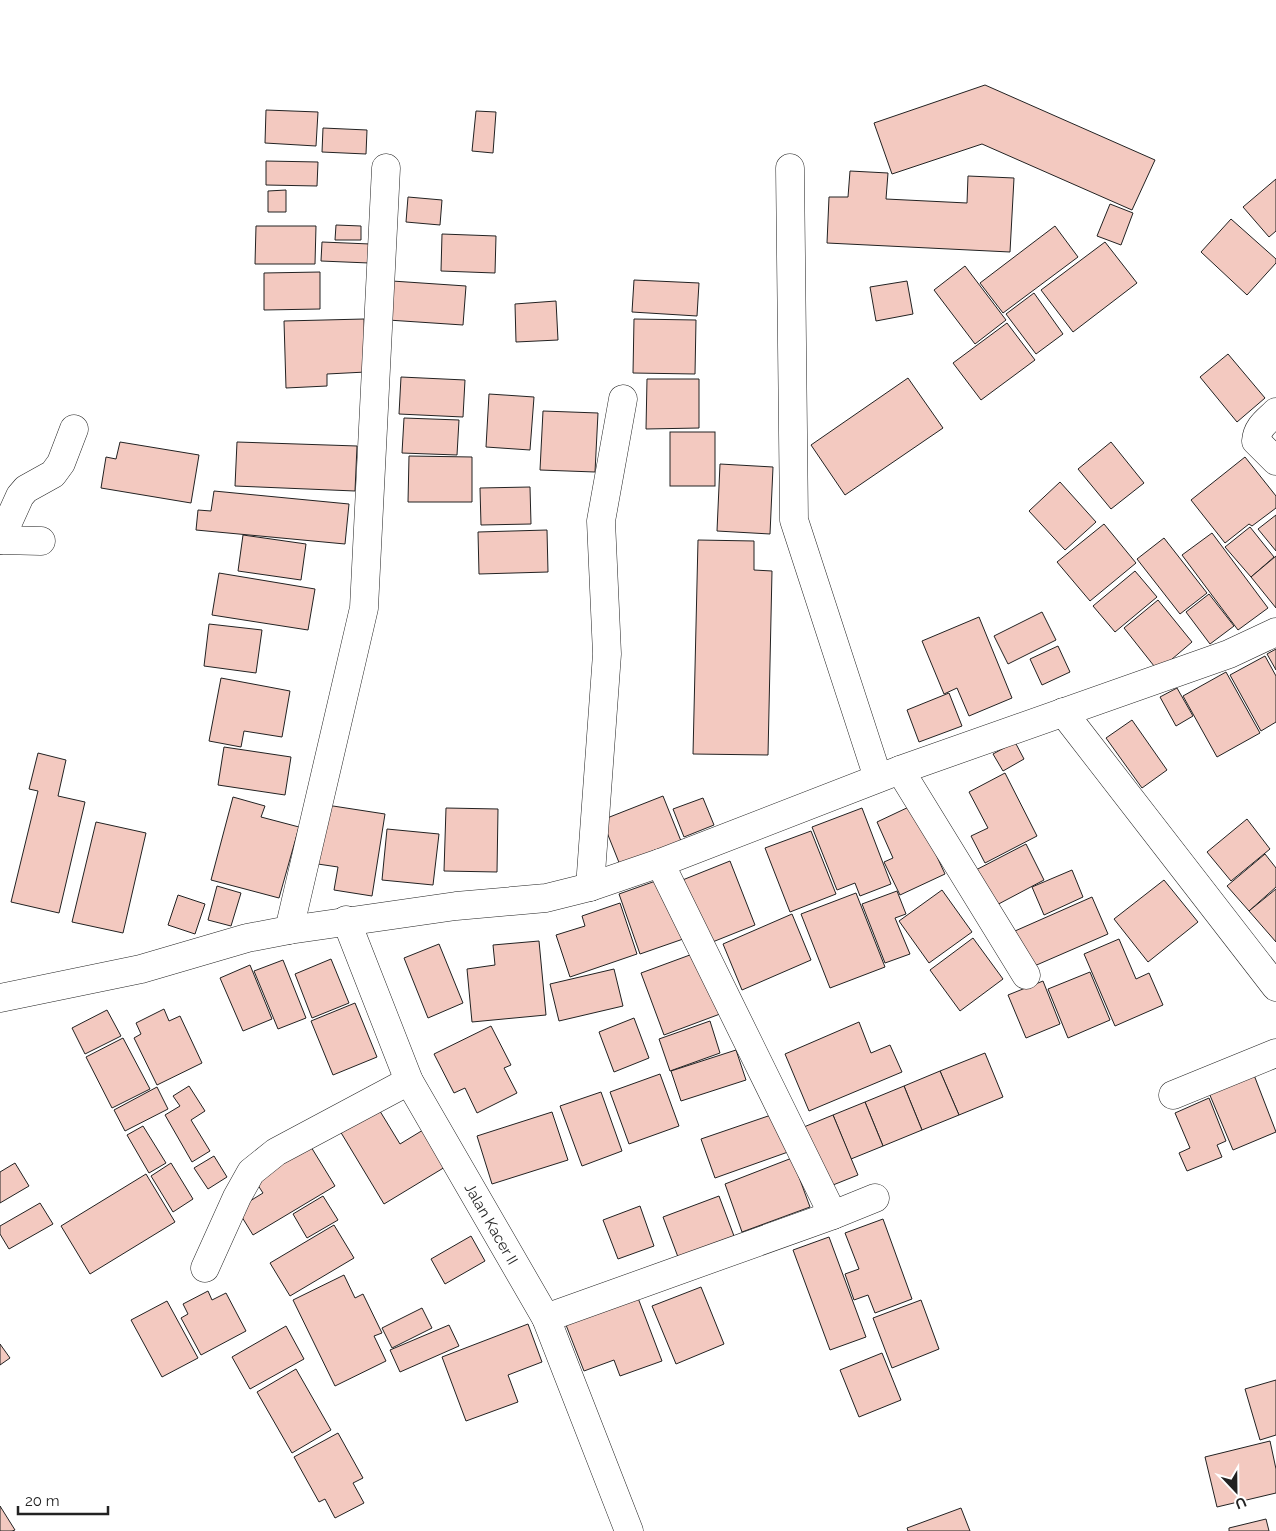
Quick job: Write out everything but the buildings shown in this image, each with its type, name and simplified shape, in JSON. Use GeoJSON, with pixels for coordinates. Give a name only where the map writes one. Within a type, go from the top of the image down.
{"type":"FeatureCollection","features":[{"type":"Feature","properties":{"kind":"street"},"geometry":{"type":"LineString","coordinates":[[289,930],[364,608],[386,168]]}},
{"type":"Feature","properties":{"kind":"street"},"geometry":{"type":"LineString","coordinates":[[790,168],[794,520],[889,774],[1026,975]]}},
{"type":"Feature","properties":{"kind":"street"},"geometry":{"type":"LineString","coordinates":[[590,887],[607,654],[601,521],[623,399]]}},
{"type":"Feature","properties":{"kind":"street"},"geometry":{"type":"LineString","coordinates":[[1276,412],[1261,426],[1257,433],[1256,441],[1276,461]]}},
{"type":"Feature","properties":{"kind":"street"},"geometry":{"type":"LineString","coordinates":[[40,541],[0,540],[20,496],[26,488],[53,474],[62,463],[74,429]]}},
{"type":"Feature","properties":{"kind":"street"},"geometry":{"type":"LineString","coordinates":[[0,998],[141,969],[247,938],[289,930],[346,920],[456,906],[546,898],[590,887],[660,863],[889,774],[1229,654],[1276,632]]}},
{"type":"Feature","properties":{"kind":"street"},"geometry":{"type":"LineString","coordinates":[[1063,712],[1276,987]]}},
{"type":"Feature","properties":{"kind":"street"},"geometry":{"type":"LineString","coordinates":[[660,863],[833,1215]]}},
{"type":"Feature","properties":{"kind":"street","name":"Jalan Kacer II"},"geometry":{"type":"LineString","coordinates":[[346,920],[408,1081],[546,1318],[629,1531]]}},
{"type":"Feature","properties":{"kind":"street"},"geometry":{"type":"LineString","coordinates":[[1173,1095],[1276,1053]]}},
{"type":"Feature","properties":{"kind":"street"},"geometry":{"type":"LineString","coordinates":[[205,1268],[237,1196],[251,1172],[276,1152],[408,1081]]}},
{"type":"Feature","properties":{"kind":"street"},"geometry":{"type":"LineString","coordinates":[[546,1318],[833,1215],[874,1198]]}}]}
